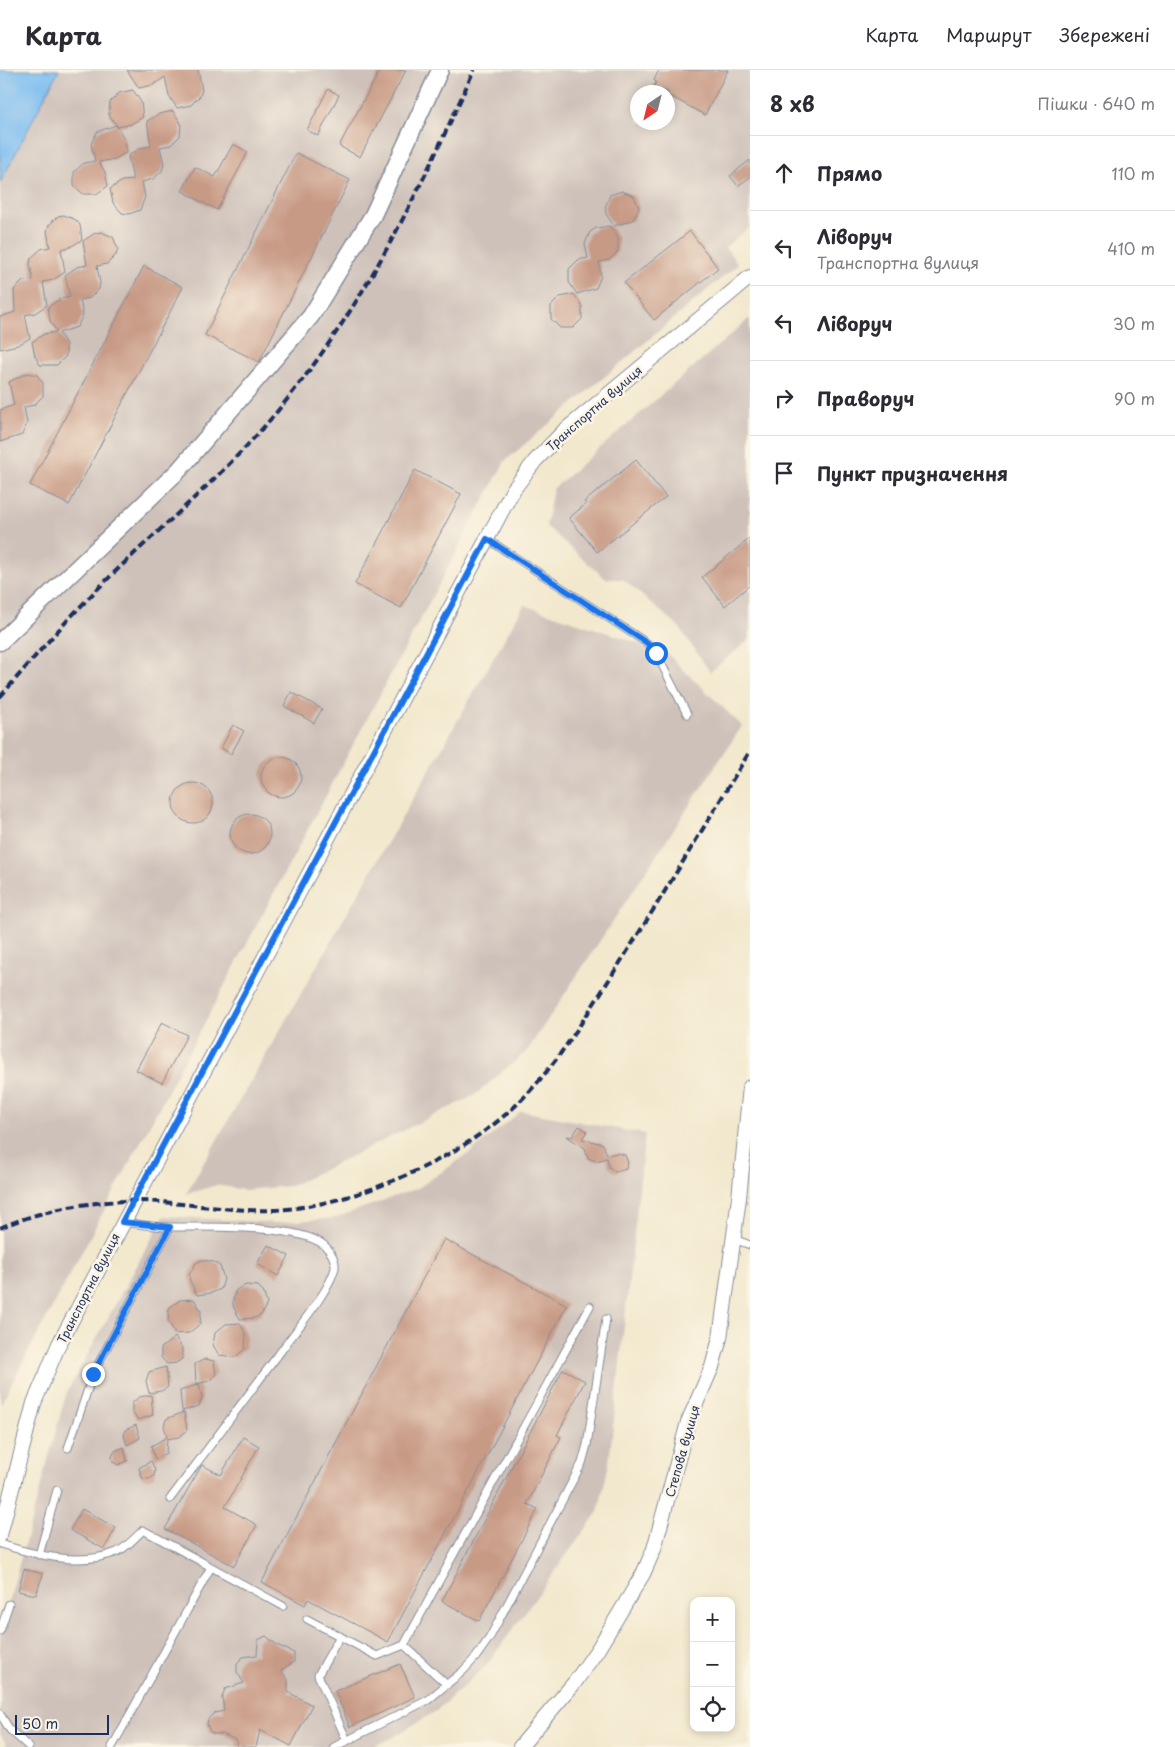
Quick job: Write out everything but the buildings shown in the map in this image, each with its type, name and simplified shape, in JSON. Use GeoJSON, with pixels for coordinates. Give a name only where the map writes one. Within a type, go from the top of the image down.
{"type":"FeatureCollection","features":[{"type":"Feature","properties":{"kind":"street"},"geometry":{"type":"LineString","coordinates":[[0,642],[179,470],[311,316],[373,215],[440,70]]}},
{"type":"Feature","properties":{"kind":"street","name":"Транспортна вулиця"},"geometry":{"type":"LineString","coordinates":[[0,1535],[20,1455],[42,1380],[122,1222],[513,490],[535,461],[563,432],[750,277]]}},
{"type":"Feature","properties":{"kind":"street","name":"Степова вулиця"},"geometry":{"type":"LineString","coordinates":[[520,1747],[575,1682],[598,1649],[643,1574],[654,1549],[688,1422],[712,1367],[720,1338],[734,1239],[745,1199],[750,1087]]}},
{"type":"Feature","properties":{"kind":"lane"},"geometry":{"type":"LineString","coordinates":[[487,539],[647,643],[656,653],[686,714]]}},
{"type":"Feature","properties":{"kind":"lane"},"geometry":{"type":"LineString","coordinates":[[122,1222],[170,1227],[201,1226],[255,1229],[310,1238],[324,1245],[333,1255],[335,1267],[302,1323],[170,1499]]}},
{"type":"Feature","properties":{"kind":"lane"},"geometry":{"type":"LineString","coordinates":[[68,1448],[93,1374],[170,1227]]}},
{"type":"Feature","properties":{"kind":"lane"},"geometry":{"type":"LineString","coordinates":[[734,1239],[750,1245]]}},
{"type":"Feature","properties":{"kind":"lane"},"geometry":{"type":"LineString","coordinates":[[307,1619],[377,1656],[404,1645],[590,1306]]}},
{"type":"Feature","properties":{"kind":"lane"},"geometry":{"type":"LineString","coordinates":[[334,1747],[403,1715],[428,1700],[463,1671],[490,1637],[582,1463],[588,1445],[606,1320]]}},
{"type":"Feature","properties":{"kind":"lane"},"geometry":{"type":"LineString","coordinates":[[39,1556],[57,1490]]}},
{"type":"Feature","properties":{"kind":"lane"},"geometry":{"type":"LineString","coordinates":[[0,1544],[39,1556],[73,1559],[101,1556],[118,1551],[144,1530],[210,1568],[283,1606]]}},
{"type":"Feature","properties":{"kind":"lane"},"geometry":{"type":"LineString","coordinates":[[112,1747],[210,1568]]}},
{"type":"Feature","properties":{"kind":"lane"},"geometry":{"type":"LineString","coordinates":[[0,1631],[10,1604]]}},
{"type":"Feature","properties":{"kind":"lane"},"geometry":{"type":"LineString","coordinates":[[340,1636],[318,1675],[347,1741]]}},
{"type":"Feature","properties":{"kind":"lane"},"geometry":{"type":"LineString","coordinates":[[404,1645],[447,1685]]}},
{"type":"Feature","properties":{"kind":"lane"},"geometry":{"type":"LineString","coordinates":[[0,1714],[10,1730],[30,1747]]}},
{"type":"Feature","properties":{"kind":"shaded area"},"geometry":{"type":"Polygon","coordinates":[[[59,70],[750,70],[750,227],[725,247],[738,264],[505,461],[0,1405],[0,183],[59,70]]]}},
{"type":"Feature","properties":{"kind":"shaded area"},"geometry":{"type":"Polygon","coordinates":[[[750,318],[750,639],[710,672],[679,627],[623,579],[606,579],[546,526],[553,489],[750,318]]]}},
{"type":"Feature","properties":{"kind":"shaded area"},"geometry":{"type":"Polygon","coordinates":[[[524,605],[665,652],[742,726],[527,1051],[475,1095],[291,1186],[244,1190],[217,1185],[186,1194],[524,605]]]}},
{"type":"Feature","properties":{"kind":"shaded area"},"geometry":{"type":"Polygon","coordinates":[[[521,1111],[645,1134],[609,1463],[598,1512],[486,1666],[436,1711],[392,1738],[371,1747],[8,1747],[0,1734],[0,1634],[66,1394],[164,1216],[274,1223],[335,1218],[418,1188],[471,1152],[521,1111]]]}},
{"type":"Feature","properties":{"kind":"water"},"geometry":{"type":"Polygon","coordinates":[[[0,70],[59,70],[0,183],[0,70]]]}},
{"type":"Feature","properties":{"kind":"railway"},"geometry":{"type":"LineString","coordinates":[[0,697],[80,607],[233,460],[290,396],[322,353],[379,263],[428,168],[474,70]]}},
{"type":"Feature","properties":{"kind":"railway"},"geometry":{"type":"LineString","coordinates":[[0,1228],[32,1216],[65,1208],[116,1201],[151,1201],[256,1210],[304,1207],[369,1190],[433,1163],[463,1146],[513,1108],[555,1061],[580,1026],[631,945],[750,751]]}},
{"type":"Feature","properties":{"kind":"route"},"geometry":{"type":"LineString","coordinates":[[93,1374],[170,1227],[122,1222],[487,539],[647,643],[656,653]]}}]}
